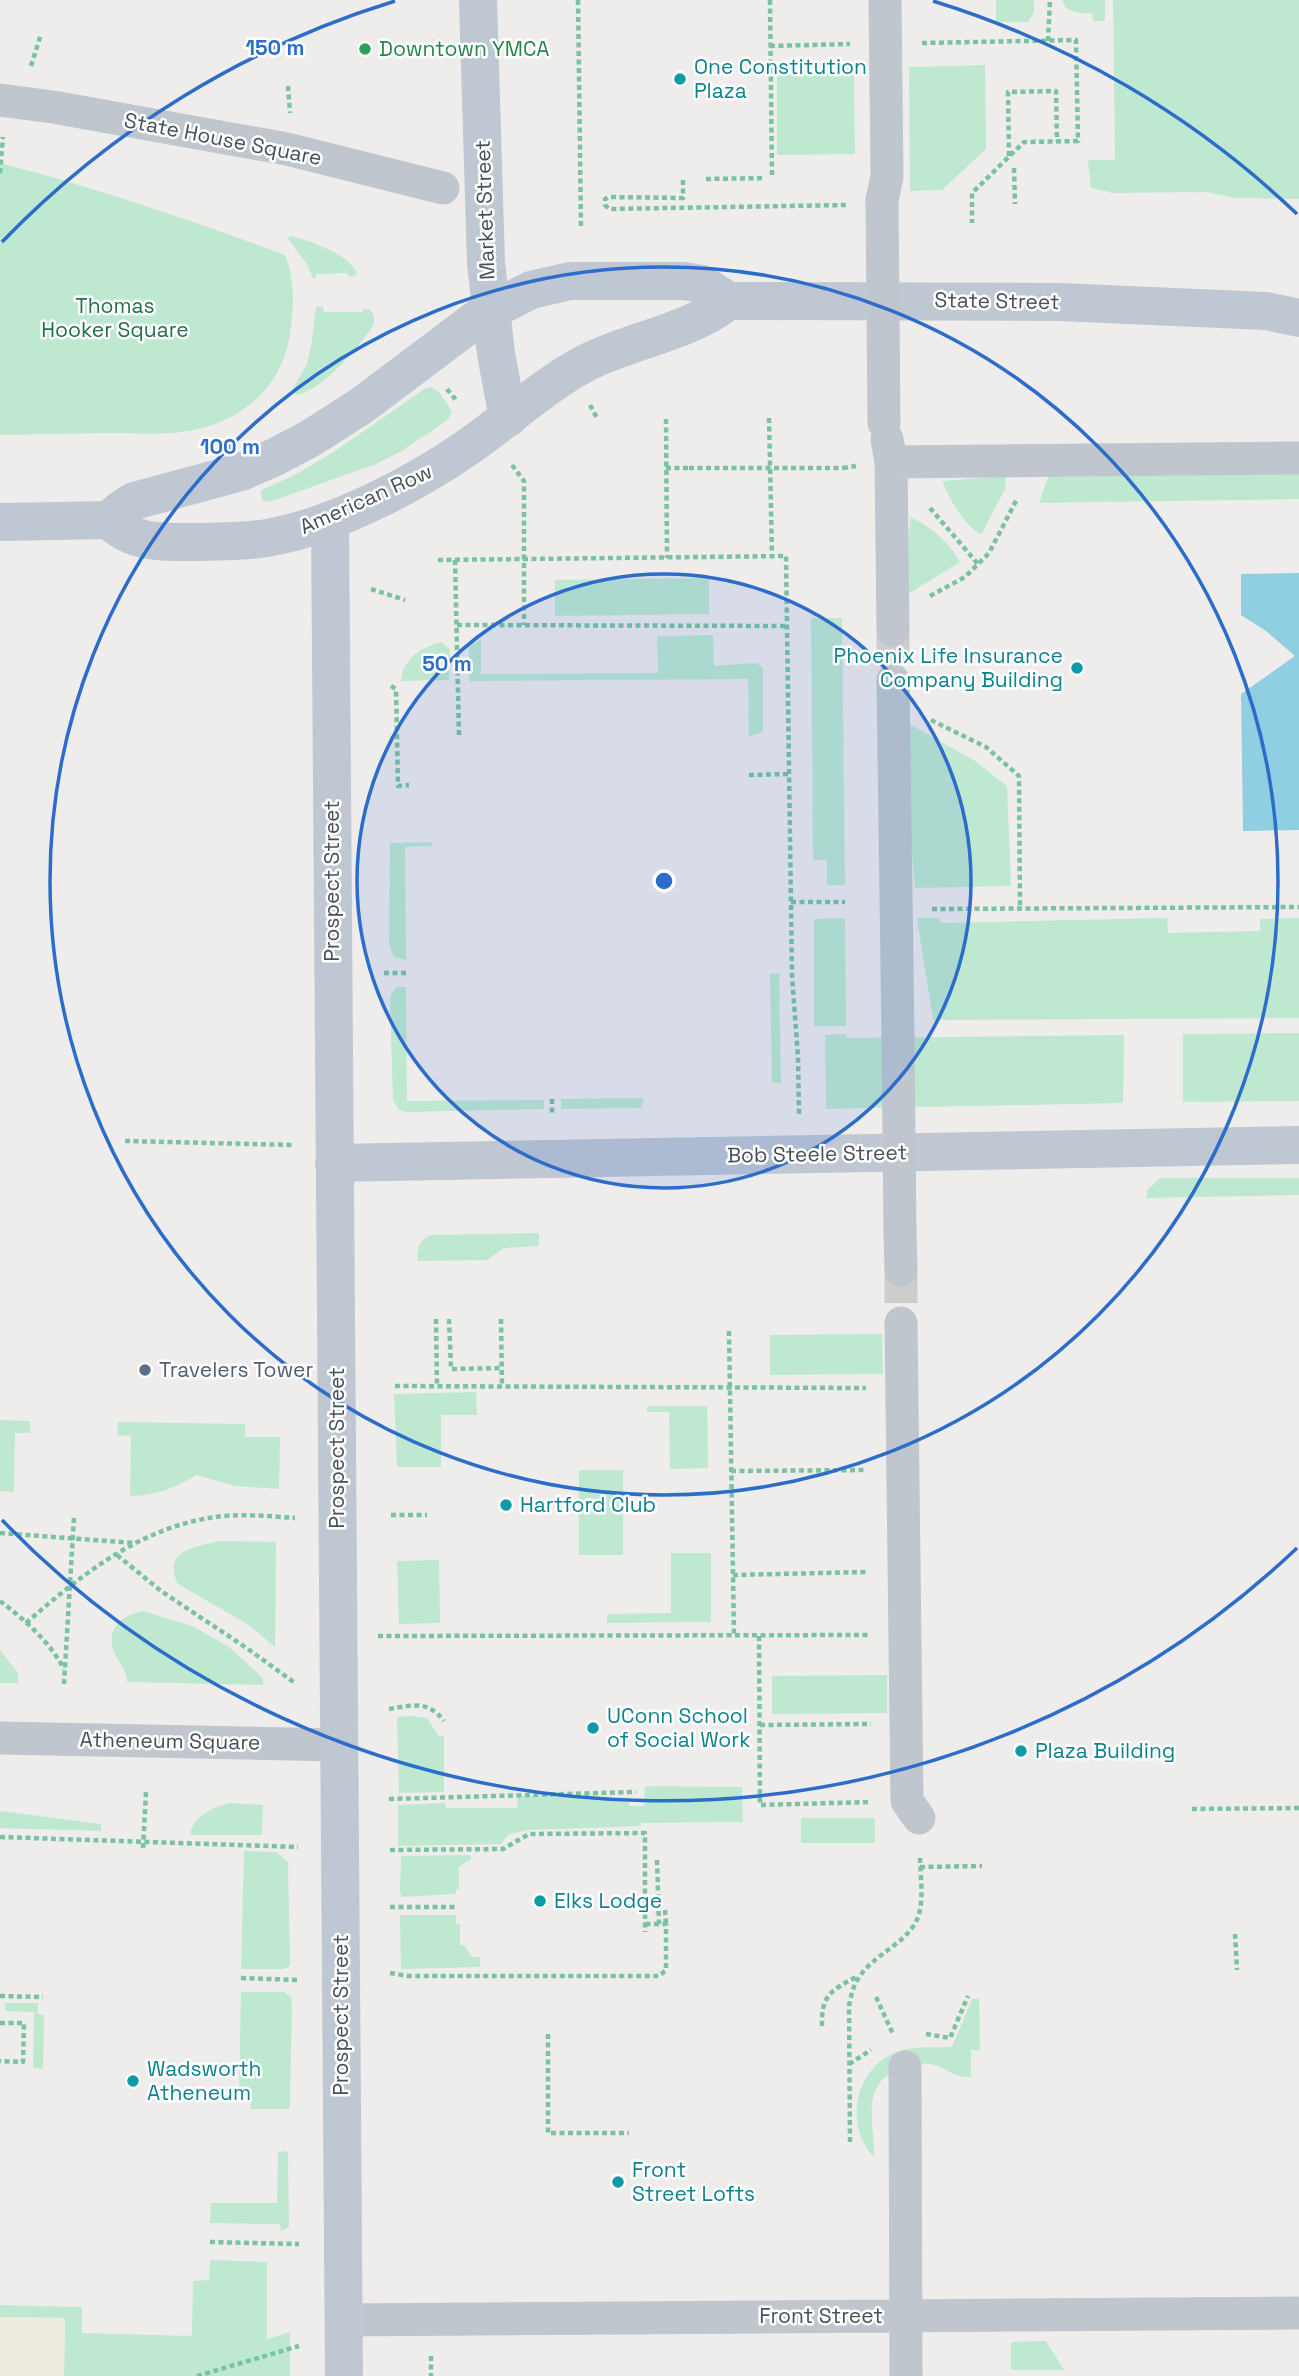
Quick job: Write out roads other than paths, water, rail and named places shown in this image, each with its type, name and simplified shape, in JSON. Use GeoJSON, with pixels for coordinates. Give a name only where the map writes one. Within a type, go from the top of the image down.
{"type":"FeatureCollection","features":[{"type":"Feature","properties":{"kind":"street","name":"Market Street"},"geometry":{"type":"LineString","coordinates":[[478,0],[484,236],[490,310],[508,418]]}},
{"type":"Feature","properties":{"kind":"street"},"geometry":{"type":"LineString","coordinates":[[885,0],[887,177],[882,202],[884,423],[891,462],[892,623]]}},
{"type":"Feature","properties":{"kind":"street","name":"State House Square"},"geometry":{"type":"LineString","coordinates":[[0,100],[287,149],[443,188]]}},
{"type":"Feature","properties":{"kind":"street","name":"State Street"},"geometry":{"type":"LineString","coordinates":[[490,310],[531,290],[570,281],[688,281],[710,288],[729,301],[1060,302],[1288,311]]}},
{"type":"Feature","properties":{"kind":"street"},"geometry":{"type":"LineString","coordinates":[[508,418],[584,364],[618,348],[693,324],[729,301]]}},
{"type":"Feature","properties":{"kind":"street"},"geometry":{"type":"LineString","coordinates":[[0,522],[109,520],[134,501],[241,471],[275,457],[311,439],[361,406],[490,310]]}},
{"type":"Feature","properties":{"kind":"street","name":"American Row"},"geometry":{"type":"LineString","coordinates":[[109,520],[124,533],[135,538],[171,542],[270,538],[330,520],[429,472],[508,418]]}},
{"type":"Feature","properties":{"kind":"street"},"geometry":{"type":"LineString","coordinates":[[891,462],[1299,458]]}},
{"type":"Feature","properties":{"kind":"street","name":"Prospect Street"},"geometry":{"type":"LineString","coordinates":[[330,520],[344,2376]]}},
{"type":"Feature","properties":{"kind":"street"},"geometry":{"type":"LineString","coordinates":[[893,692],[901,1270]]}},
{"type":"Feature","properties":{"kind":"street","name":"Bob Steele Street"},"geometry":{"type":"LineString","coordinates":[[334,1163],[1299,1145]]}},
{"type":"Feature","properties":{"kind":"street"},"geometry":{"type":"LineString","coordinates":[[901,1323],[906,1723],[913,1810]]}},
{"type":"Feature","properties":{"kind":"street","name":"Atheneum Square"},"geometry":{"type":"LineString","coordinates":[[0,1738],[339,1745]]}},
{"type":"Feature","properties":{"kind":"street"},"geometry":{"type":"LineString","coordinates":[[905,2067],[906,2376]]}},
{"type":"Feature","properties":{"kind":"street","name":"Front Street"},"geometry":{"type":"LineString","coordinates":[[344,2320],[1299,2313]]}},
{"type":"Feature","properties":{"kind":"water"},"geometry":{"type":"Polygon","coordinates":[[[1299,573],[1299,830],[1243,831],[1241,694],[1295,656],[1266,631],[1241,615],[1241,574],[1299,573]]]}},
{"type":"Feature","properties":{"kind":"tunnel"},"geometry":{"type":"LineString","coordinates":[[893,630],[893,680]]}},
{"type":"Feature","properties":{"kind":"tunnel"},"geometry":{"type":"LineString","coordinates":[[901,1270],[901,1323]]}},
{"type":"Feature","properties":{"kind":"place","name":"Downtown YMCA"},"geometry":{"type":"Point","coordinates":[365,49]}},
{"type":"Feature","properties":{"kind":"place","name":"One Constitution Plaza"},"geometry":{"type":"Point","coordinates":[680,79]}},
{"type":"Feature","properties":{"kind":"place","name":"Phoenix Life Insurance Company Building"},"geometry":{"type":"Point","coordinates":[1077,668]}},
{"type":"Feature","properties":{"kind":"place","name":"Travelers Tower"},"geometry":{"type":"Point","coordinates":[145,1370]}},
{"type":"Feature","properties":{"kind":"place","name":"Hartford Club"},"geometry":{"type":"Point","coordinates":[506,1505]}},
{"type":"Feature","properties":{"kind":"place","name":"UConn School of Social Work"},"geometry":{"type":"Point","coordinates":[593,1728]}},
{"type":"Feature","properties":{"kind":"place","name":"Plaza Building"},"geometry":{"type":"Point","coordinates":[1021,1751]}},
{"type":"Feature","properties":{"kind":"place","name":"Elks Lodge"},"geometry":{"type":"Point","coordinates":[540,1901]}},
{"type":"Feature","properties":{"kind":"place","name":"Wadsworth Atheneum"},"geometry":{"type":"Point","coordinates":[133,2081]}},
{"type":"Feature","properties":{"kind":"place","name":"Front Street Lofts"},"geometry":{"type":"Point","coordinates":[618,2182]}},
{"type":"Feature","properties":{"kind":"park label","name":"Thomas Hooker Square"},"geometry":{"type":"Point","coordinates":[115,318]}}]}
